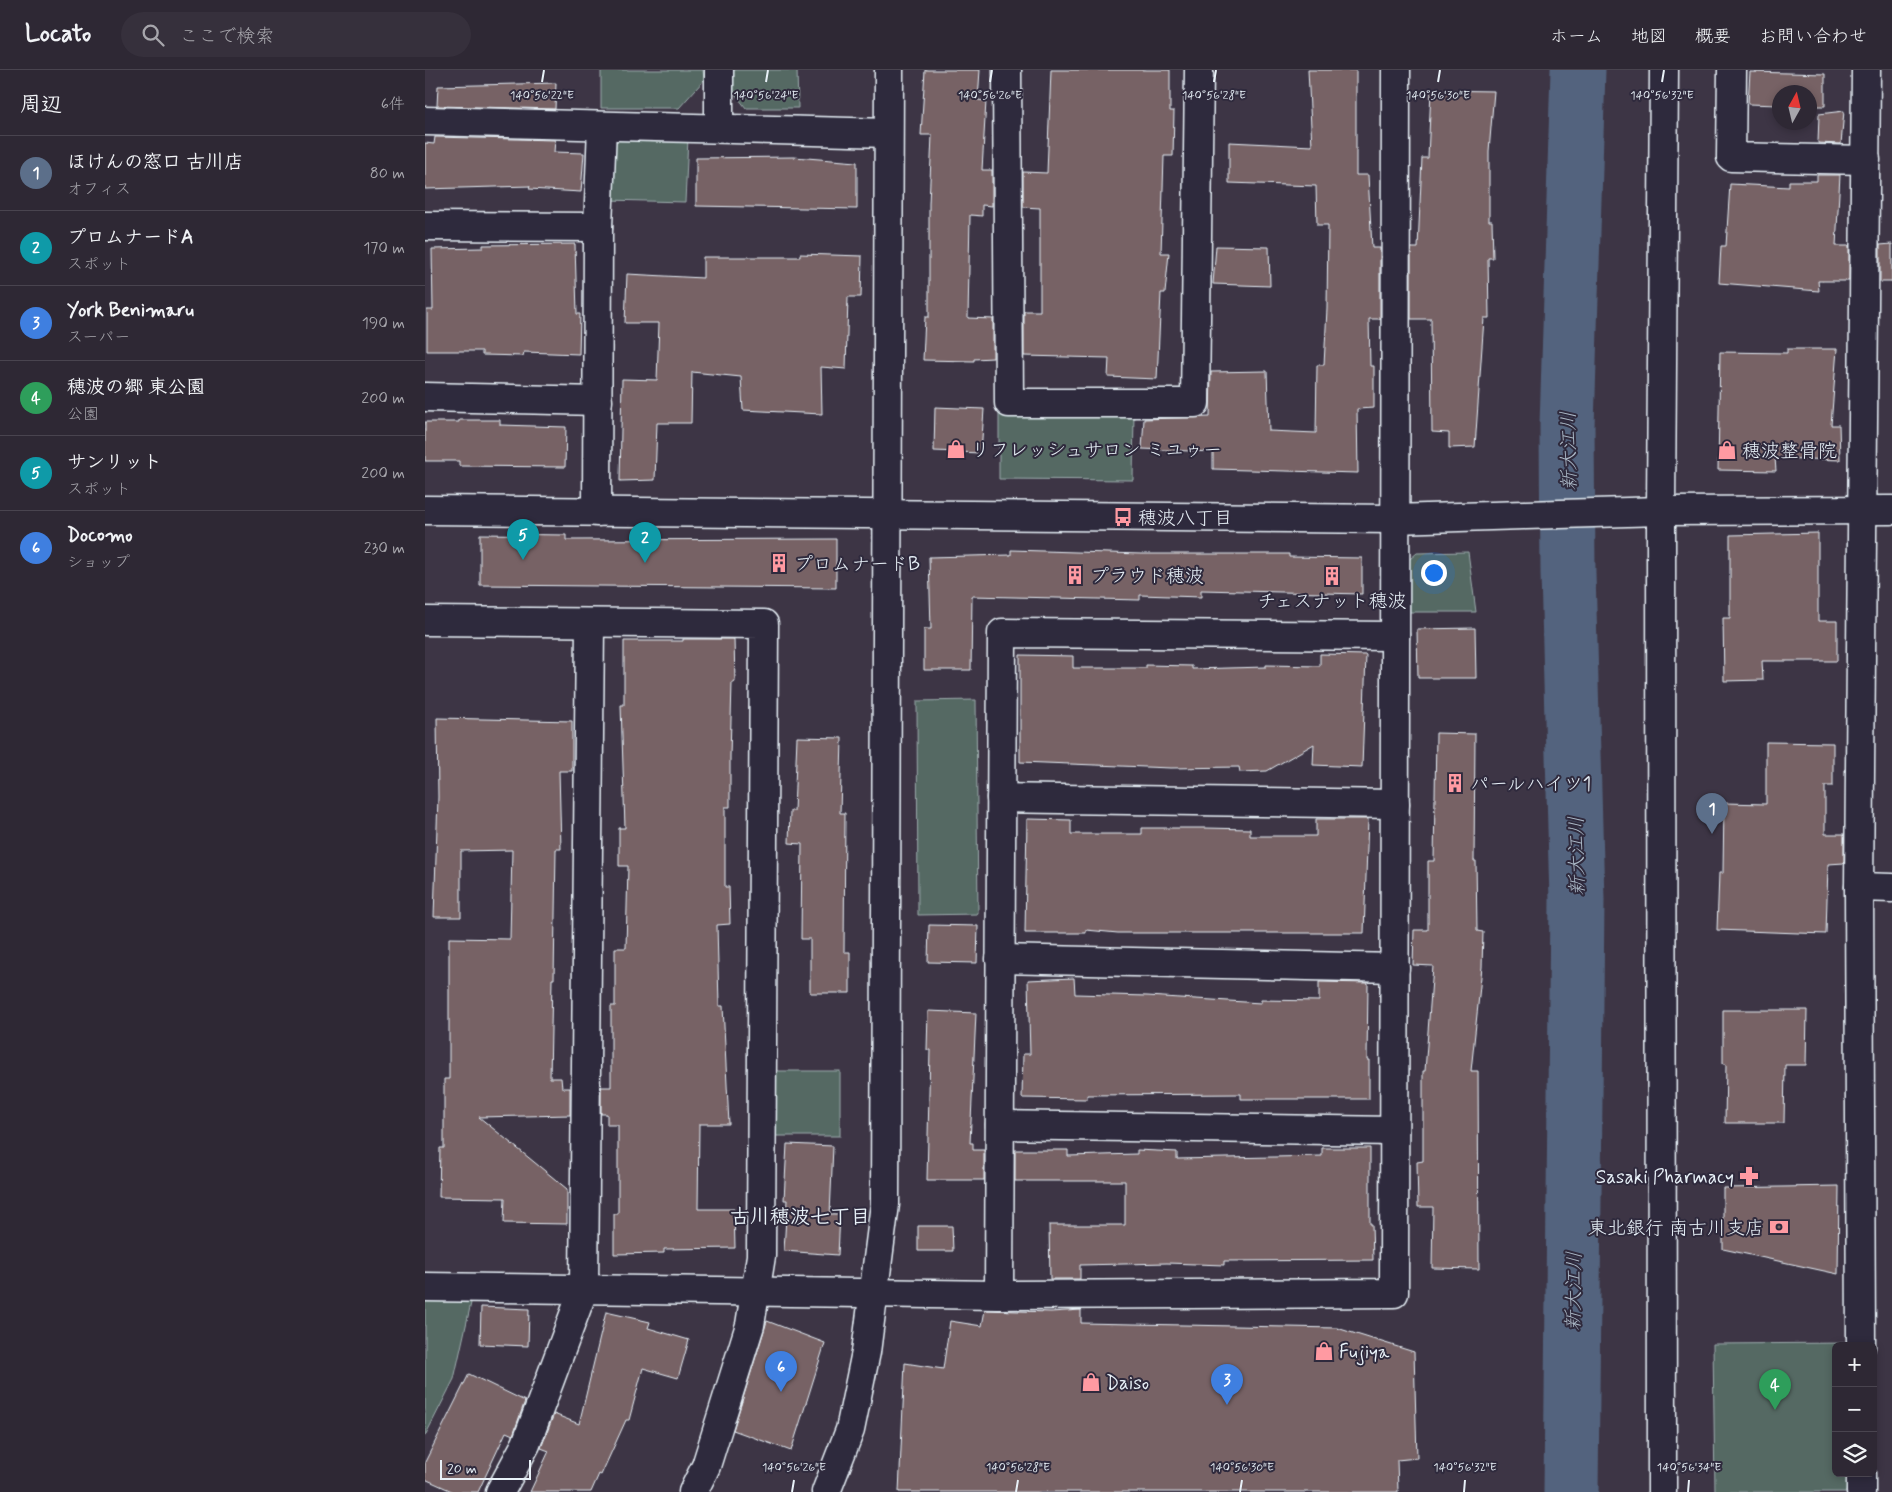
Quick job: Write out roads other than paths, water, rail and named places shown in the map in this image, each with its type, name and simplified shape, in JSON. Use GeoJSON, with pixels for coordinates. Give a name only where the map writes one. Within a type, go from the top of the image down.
{"type":"FeatureCollection","features":[{"type":"Feature","properties":{"kind":"street"},"geometry":{"type":"LineString","coordinates":[[719,70],[719,128]]}},
{"type":"Feature","properties":{"kind":"street"},"geometry":{"type":"LineString","coordinates":[[826,1492],[850,1430],[865,1352],[885,1204],[889,70]]}},
{"type":"Feature","properties":{"kind":"street"},"geometry":{"type":"LineString","coordinates":[[1007,70],[1009,404],[1019,404],[1195,403],[1199,70]]}},
{"type":"Feature","properties":{"kind":"street"},"geometry":{"type":"LineString","coordinates":[[425,1287],[756,1290],[999,1295],[1394,1293],[1396,70]]}},
{"type":"Feature","properties":{"kind":"street"},"geometry":{"type":"LineString","coordinates":[[1662,1492],[1661,510],[1664,70]]}},
{"type":"Feature","properties":{"kind":"street"},"geometry":{"type":"LineString","coordinates":[[1731,70],[1731,157],[1866,160]]}},
{"type":"Feature","properties":{"kind":"street"},"geometry":{"type":"LineString","coordinates":[[1861,1342],[1859,887],[1866,70]]}},
{"type":"Feature","properties":{"kind":"street"},"geometry":{"type":"LineString","coordinates":[[425,121],[888,133]]}},
{"type":"Feature","properties":{"kind":"street"},"geometry":{"type":"LineString","coordinates":[[597,512],[598,227],[602,126]]}},
{"type":"Feature","properties":{"kind":"street"},"geometry":{"type":"LineString","coordinates":[[425,226],[598,227]]}},
{"type":"Feature","properties":{"kind":"street"},"geometry":{"type":"LineString","coordinates":[[425,397],[598,401]]}},
{"type":"Feature","properties":{"kind":"street"},"geometry":{"type":"LineString","coordinates":[[425,510],[1394,519],[1661,510],[1892,510]]}},
{"type":"Feature","properties":{"kind":"street"},"geometry":{"type":"LineString","coordinates":[[425,622],[764,624],[761,1256],[750,1325],[706,1466],[693,1492]]}},
{"type":"Feature","properties":{"kind":"street"},"geometry":{"type":"LineString","coordinates":[[500,1492],[526,1444],[584,1288],[590,623]]}},
{"type":"Feature","properties":{"kind":"street"},"geometry":{"type":"LineString","coordinates":[[999,1295],[1002,634],[1395,636]]}},
{"type":"Feature","properties":{"kind":"street"},"geometry":{"type":"LineString","coordinates":[[1001,798],[1395,804]]}},
{"type":"Feature","properties":{"kind":"street"},"geometry":{"type":"LineString","coordinates":[[1859,887],[1892,888]]}},
{"type":"Feature","properties":{"kind":"street"},"geometry":{"type":"LineString","coordinates":[[1000,959],[1395,968]]}},
{"type":"Feature","properties":{"kind":"street"},"geometry":{"type":"LineString","coordinates":[[1000,1125],[1394,1131]]}},
{"type":"Feature","properties":{"kind":"street"},"geometry":{"type":"LineString","coordinates":[[1861,1477],[1861,1492]]}},
{"type":"Feature","properties":{"kind":"waterway","name":"新大江川"},"geometry":{"type":"LineString","coordinates":[[1571,1492],[1577,900],[1568,573],[1567,426],[1578,70]]}},
{"type":"Feature","properties":{"kind":"place","name":"リフレッシュサロン ミユゥー"},"geometry":{"type":"Point","coordinates":[956,449]}},
{"type":"Feature","properties":{"kind":"place","name":"穂波整骨院"},"geometry":{"type":"Point","coordinates":[1727,450]}},
{"type":"Feature","properties":{"kind":"place","name":"穂波八丁目"},"geometry":{"type":"Point","coordinates":[1123,517]}},
{"type":"Feature","properties":{"kind":"place","name":"サンリット"},"geometry":{"type":"Point","coordinates":[523,560]}},
{"type":"Feature","properties":{"kind":"place","name":"プロムナードA"},"geometry":{"type":"Point","coordinates":[645,563]}},
{"type":"Feature","properties":{"kind":"place","name":"プロムナードB"},"geometry":{"type":"Point","coordinates":[779,563]}},
{"type":"Feature","properties":{"kind":"place","name":"プラウド穂波"},"geometry":{"type":"Point","coordinates":[1075,575]}},
{"type":"Feature","properties":{"kind":"place","name":"チェスナット穂波"},"geometry":{"type":"Point","coordinates":[1332,576]}},
{"type":"Feature","properties":{"kind":"place","name":"パールハイツ1"},"geometry":{"type":"Point","coordinates":[1455,783]}},
{"type":"Feature","properties":{"kind":"place","name":"ほけんの窓口 古川店"},"geometry":{"type":"Point","coordinates":[1712,834]}},
{"type":"Feature","properties":{"kind":"place","name":"Sasaki Pharmacy"},"geometry":{"type":"Point","coordinates":[1749,1176]}},
{"type":"Feature","properties":{"kind":"place","name":"東北銀行 南古川支店"},"geometry":{"type":"Point","coordinates":[1779,1227]}},
{"type":"Feature","properties":{"kind":"place","name":"Fujiya"},"geometry":{"type":"Point","coordinates":[1324,1351]}},
{"type":"Feature","properties":{"kind":"place","name":"Daiso"},"geometry":{"type":"Point","coordinates":[1091,1382]}},
{"type":"Feature","properties":{"kind":"place","name":"Docomo"},"geometry":{"type":"Point","coordinates":[781,1392]}},
{"type":"Feature","properties":{"kind":"place","name":"York Benimaru"},"geometry":{"type":"Point","coordinates":[1227,1405]}},
{"type":"Feature","properties":{"kind":"place","name":"穂波の郷 東公園"},"geometry":{"type":"Point","coordinates":[1775,1410]}},
{"type":"Feature","properties":{"kind":"district","name":"古川穂波七丁目"},"geometry":{"type":"Point","coordinates":[800,1216]}}]}
